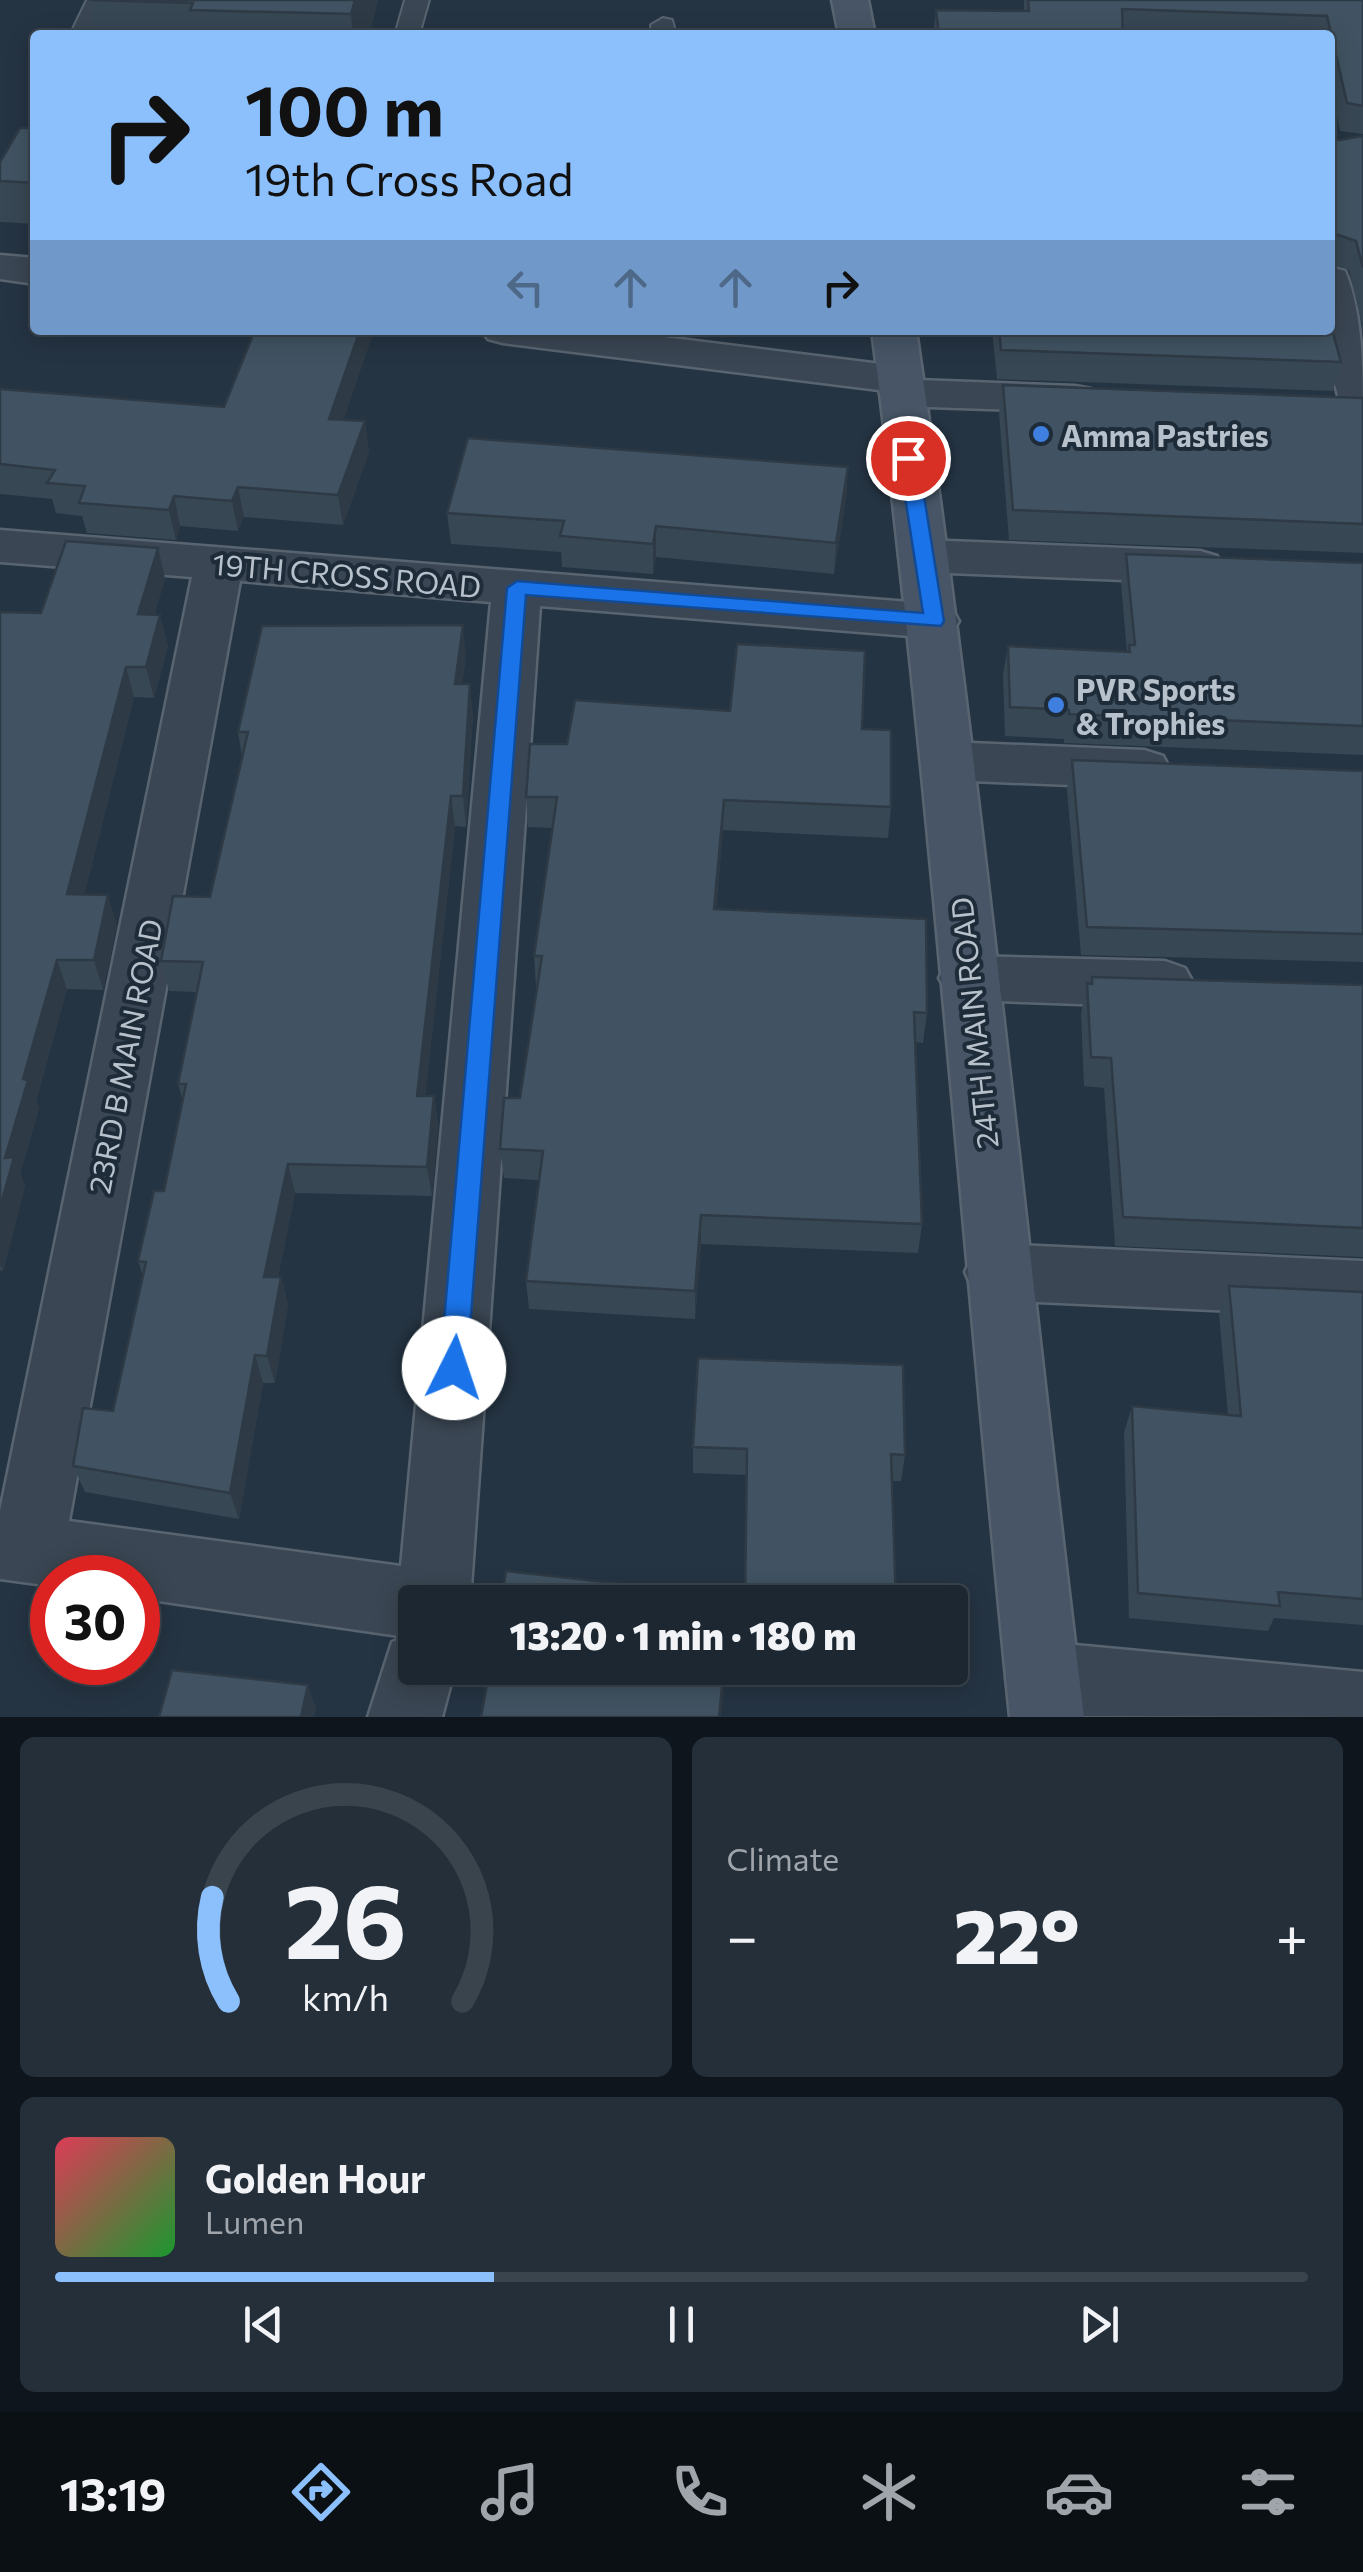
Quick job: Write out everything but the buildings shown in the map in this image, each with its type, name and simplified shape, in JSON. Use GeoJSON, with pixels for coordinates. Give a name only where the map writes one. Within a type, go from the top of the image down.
{"type":"FeatureCollection","features":[{"type":"Feature","properties":{"kind":"street"},"geometry":{"type":"LineString","coordinates":[[850,0],[856,30]]}},
{"type":"Feature","properties":{"kind":"street"},"geometry":{"type":"LineString","coordinates":[[0,267],[30,271]]}},
{"type":"Feature","properties":{"kind":"street"},"geometry":{"type":"LineString","coordinates":[[1335,277],[1363,275]]}},
{"type":"Feature","properties":{"kind":"street"},"geometry":{"type":"LineString","coordinates":[[1335,310],[1350,408]]}},
{"type":"Feature","properties":{"kind":"street"},"geometry":{"type":"LineString","coordinates":[[537,335],[898,386],[1112,400]]}},
{"type":"Feature","properties":{"kind":"street","name":"24TH MAIN ROAD"},"geometry":{"type":"LineString","coordinates":[[894,335],[898,386],[934,621],[997,1272],[1045,1698]]}},
{"type":"Feature","properties":{"kind":"street","name":"19TH CROSS ROAD"},"geometry":{"type":"LineString","coordinates":[[0,546],[934,621]]}},
{"type":"Feature","properties":{"kind":"street"},"geometry":{"type":"LineString","coordinates":[[923,556],[1248,568]]}},
{"type":"Feature","properties":{"kind":"street","name":"23RD B MAIN ROAD"},"geometry":{"type":"LineString","coordinates":[[14,1547],[220,563]]}},
{"type":"Feature","properties":{"kind":"street"},"geometry":{"type":"LineString","coordinates":[[435,1585],[517,588]]}},
{"type":"Feature","properties":{"kind":"street"},"geometry":{"type":"LineString","coordinates":[[947,761],[1185,771]]}},
{"type":"Feature","properties":{"kind":"street"},"geometry":{"type":"LineString","coordinates":[[968,978],[1225,985]]}},
{"type":"Feature","properties":{"kind":"street"},"geometry":{"type":"LineString","coordinates":[[997,1272],[1363,1289]]}},
{"type":"Feature","properties":{"kind":"street"},"geometry":{"type":"LineString","coordinates":[[14,1547],[398,1601]]}},
{"type":"Feature","properties":{"kind":"street"},"geometry":{"type":"LineString","coordinates":[[405,1717],[413,1685]]}},
{"type":"Feature","properties":{"kind":"street"},"geometry":{"type":"LineString","coordinates":[[1045,1698],[1363,1709]]}},
{"type":"Feature","properties":{"kind":"lane"},"geometry":{"type":"LineString","coordinates":[[84,30],[99,0]]}},
{"type":"Feature","properties":{"kind":"lane"},"geometry":{"type":"LineString","coordinates":[[409,30],[418,0]]}},
{"type":"Feature","properties":{"kind":"place","name":"Amma Pastries"},"geometry":{"type":"Point","coordinates":[1041,434]}},
{"type":"Feature","properties":{"kind":"place","name":"PVR Sports & Trophies"},"geometry":{"type":"Point","coordinates":[1056,705]}},
{"type":"Feature","properties":{"kind":"route"},"geometry":{"type":"LineString","coordinates":[[454,1368],[517,588],[934,621],[908,458]]}}]}
